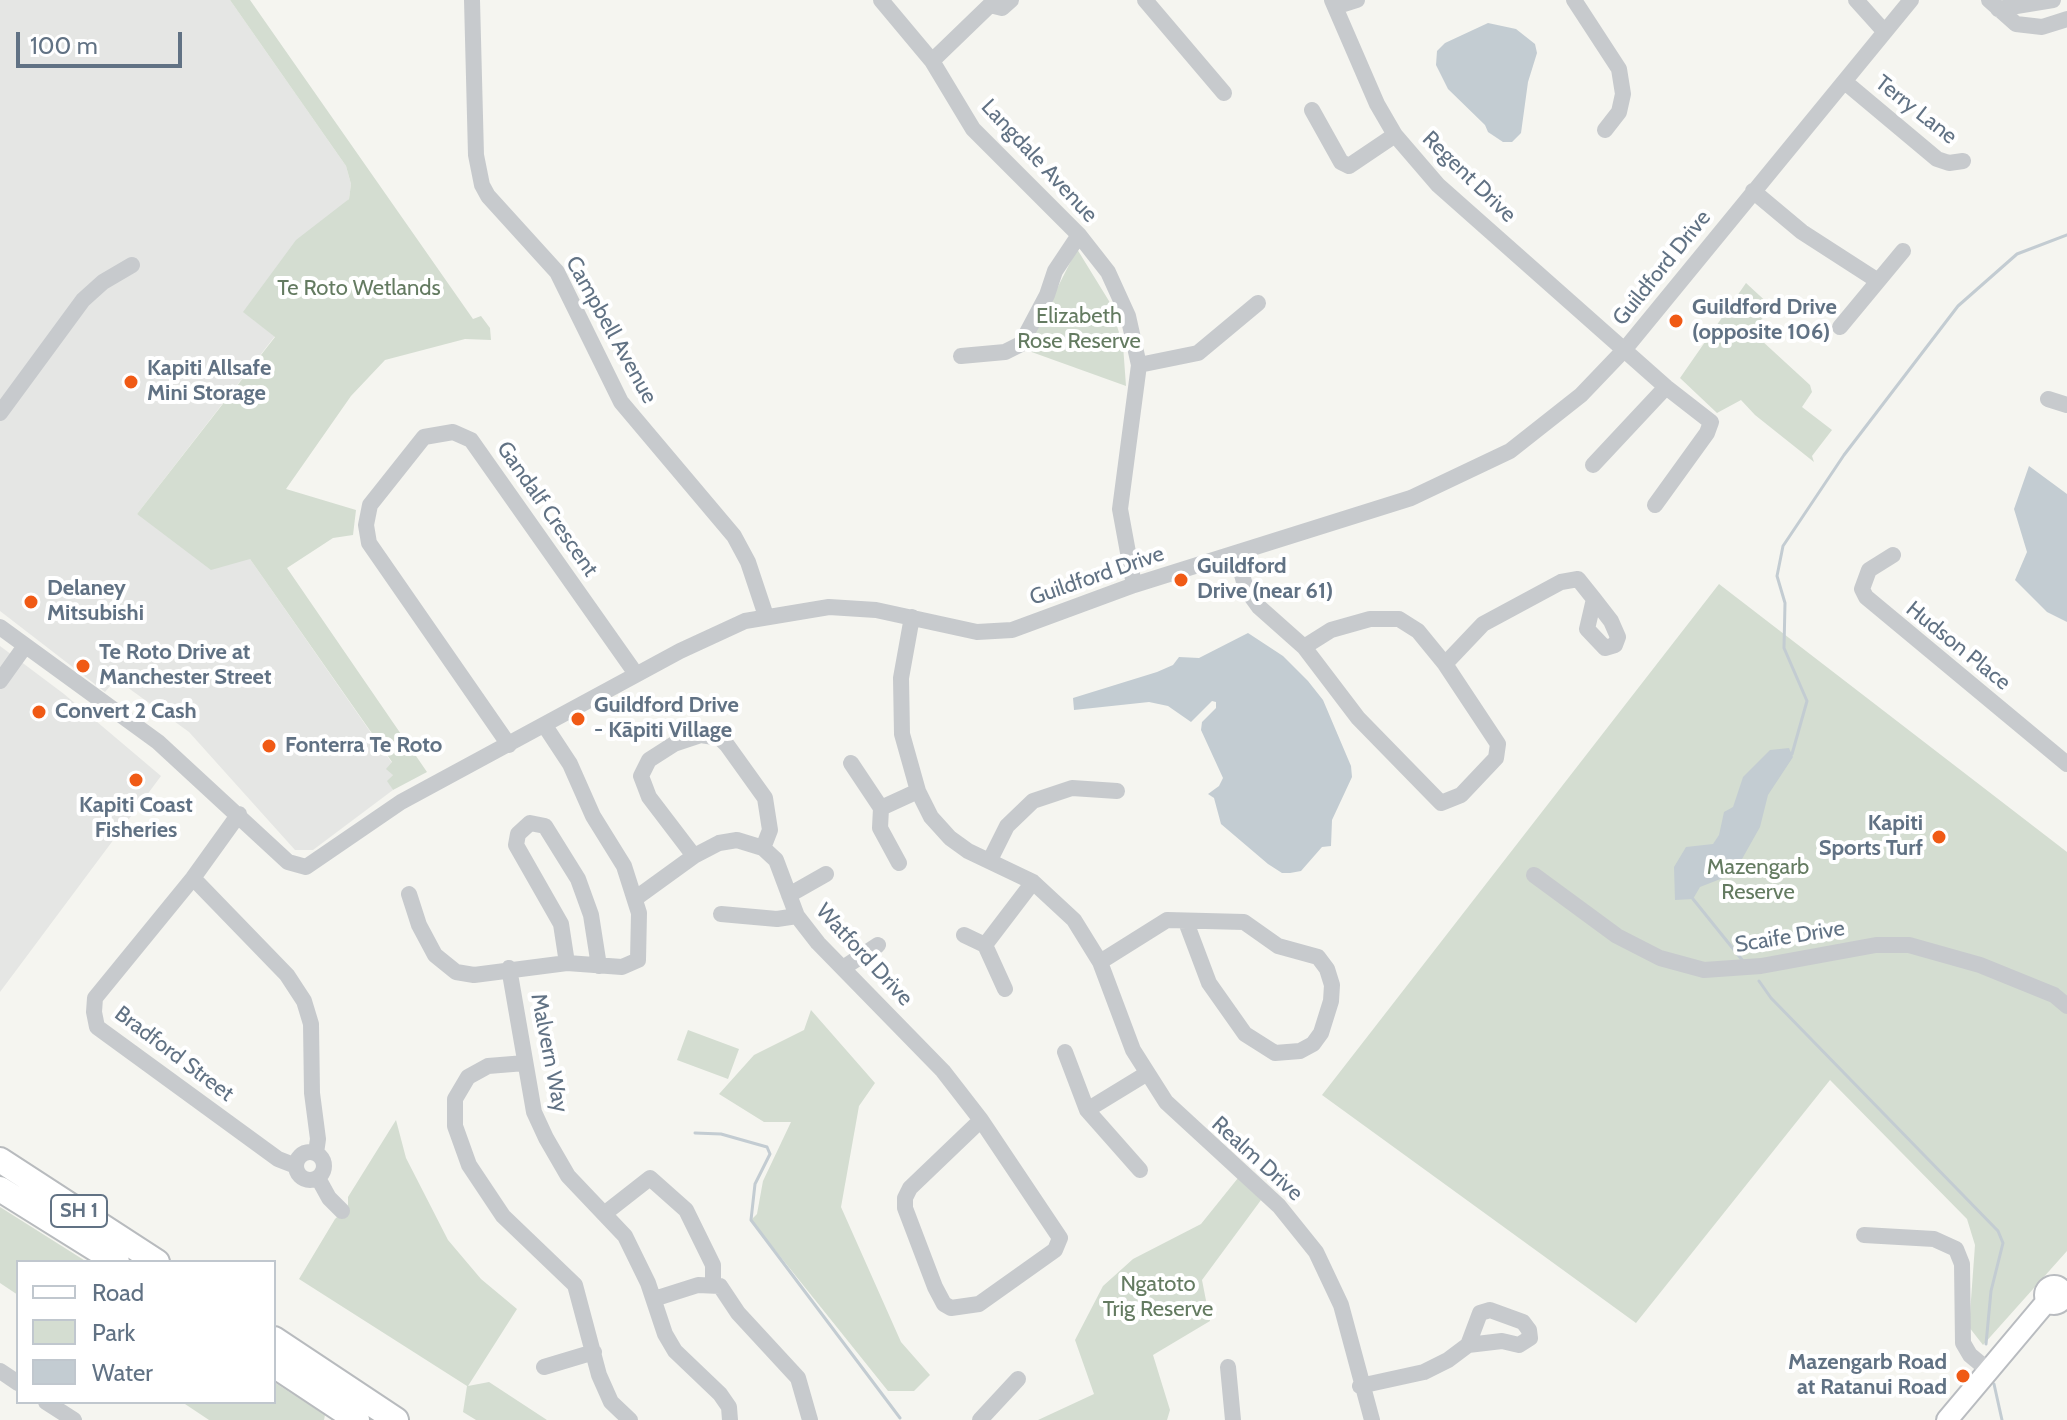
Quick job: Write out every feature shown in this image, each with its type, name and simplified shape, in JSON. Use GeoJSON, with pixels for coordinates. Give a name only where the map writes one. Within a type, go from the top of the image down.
{"type":"FeatureCollection","features":[{"type":"Feature","properties":{"kind":"highway","name":"SH 1"},"geometry":{"type":"LineString","coordinates":[[0,1160],[154,1260]]}},
{"type":"Feature","properties":{"kind":"highway","name":"SH 1"},"geometry":{"type":"LineString","coordinates":[[0,1189],[114,1260]]}},
{"type":"Feature","properties":{"kind":"highway"},"geometry":{"type":"LineString","coordinates":[[276,1340],[396,1420]]}},
{"type":"Feature","properties":{"kind":"highway"},"geometry":{"type":"LineString","coordinates":[[276,1366],[357,1420]]}},
{"type":"Feature","properties":{"kind":"main road"},"geometry":{"type":"LineString","coordinates":[[1947,1420],[1988,1370],[2060,1293]]}},
{"type":"Feature","properties":{"kind":"street","name":"Campbell Avenue"},"geometry":{"type":"LineString","coordinates":[[472,0],[476,155],[482,185],[488,196],[557,272],[621,402],[734,536],[748,562],[766,616]]}},
{"type":"Feature","properties":{"kind":"street","name":"Langdale Avenue"},"geometry":{"type":"LineString","coordinates":[[881,0],[932,61],[973,129],[1079,235],[1108,272],[1128,316],[1139,365],[1120,509],[1134,585]]}},
{"type":"Feature","properties":{"kind":"street"},"geometry":{"type":"LineString","coordinates":[[932,61],[989,3],[1002,8],[1011,0]]}},
{"type":"Feature","properties":{"kind":"street"},"geometry":{"type":"LineString","coordinates":[[1145,0],[1224,93]]}},
{"type":"Feature","properties":{"kind":"street"},"geometry":{"type":"LineString","coordinates":[[1334,4],[1357,0]]}},
{"type":"Feature","properties":{"kind":"street"},"geometry":{"type":"LineString","coordinates":[[1574,0],[1619,69],[1623,94],[1619,112],[1605,130]]}},
{"type":"Feature","properties":{"kind":"street"},"geometry":{"type":"LineString","coordinates":[[1856,0],[1883,30]]}},
{"type":"Feature","properties":{"kind":"street","name":"Guildford Drive"},"geometry":{"type":"LineString","coordinates":[[239,814],[288,862],[301,868],[313,864],[401,802],[726,628],[766,616],[829,607],[876,610],[977,632],[1012,630],[1134,585],[1411,498],[1462,477],[1510,451],[1547,425],[1625,349],[1845,82],[1883,30],[1911,0]]}},
{"type":"Feature","properties":{"kind":"street"},"geometry":{"type":"LineString","coordinates":[[1993,4],[2053,0]]}},
{"type":"Feature","properties":{"kind":"street","name":"Regent Drive"},"geometry":{"type":"LineString","coordinates":[[1334,4],[1377,104],[1395,135],[1438,185],[1666,387],[1711,422],[1707,433],[1655,505]]}},
{"type":"Feature","properties":{"kind":"street"},"geometry":{"type":"LineString","coordinates":[[1993,4],[2016,24],[2042,27],[2067,19]]}},
{"type":"Feature","properties":{"kind":"street","name":"Terry Lane"},"geometry":{"type":"LineString","coordinates":[[1845,82],[1937,159],[1949,163],[1963,161]]}},
{"type":"Feature","properties":{"kind":"street"},"geometry":{"type":"LineString","coordinates":[[1312,110],[1341,162],[1349,166],[1395,135]]}},
{"type":"Feature","properties":{"kind":"street"},"geometry":{"type":"LineString","coordinates":[[1753,191],[1802,232],[1878,281]]}},
{"type":"Feature","properties":{"kind":"street"},"geometry":{"type":"LineString","coordinates":[[961,356],[1005,352],[1021,344],[1047,295],[1055,271],[1079,235]]}},
{"type":"Feature","properties":{"kind":"street"},"geometry":{"type":"LineString","coordinates":[[1840,327],[1903,251]]}},
{"type":"Feature","properties":{"kind":"street"},"geometry":{"type":"LineString","coordinates":[[0,413],[89,294],[132,265]]}},
{"type":"Feature","properties":{"kind":"street"},"geometry":{"type":"LineString","coordinates":[[1139,365],[1198,353],[1258,303]]}},
{"type":"Feature","properties":{"kind":"street"},"geometry":{"type":"LineString","coordinates":[[1593,465],[1666,387]]}},
{"type":"Feature","properties":{"kind":"street"},"geometry":{"type":"LineString","coordinates":[[2048,399],[2067,405]]}},
{"type":"Feature","properties":{"kind":"street","name":"Gandalf Crescent"},"geometry":{"type":"LineString","coordinates":[[509,745],[369,543],[366,533],[370,505],[424,437],[453,432],[471,440],[636,674]]}},
{"type":"Feature","properties":{"kind":"street"},"geometry":{"type":"LineString","coordinates":[[1236,553],[1246,589],[1259,607],[1304,647],[1358,718],[1441,803],[1461,795],[1496,758],[1498,744],[1445,664],[1418,631],[1399,619],[1370,619],[1331,630],[1304,647]]}},
{"type":"Feature","properties":{"kind":"street","name":"Hudson Place"},"geometry":{"type":"LineString","coordinates":[[1893,555],[1869,570],[1862,589],[1866,597],[2067,764]]}},
{"type":"Feature","properties":{"kind":"street"},"geometry":{"type":"LineString","coordinates":[[1445,664],[1483,624],[1561,582],[1578,579],[1594,599]]}},
{"type":"Feature","properties":{"kind":"street","name":"Realm Drive"},"geometry":{"type":"LineString","coordinates":[[912,617],[900,705],[906,757],[931,817],[950,838],[1033,882],[1074,920],[1100,962],[1123,1027],[1146,1074],[1177,1116],[1279,1206],[1316,1252],[1341,1305],[1360,1386],[1372,1420]]}},
{"type":"Feature","properties":{"kind":"street"},"geometry":{"type":"LineString","coordinates":[[0,627],[158,742],[239,814]]}},
{"type":"Feature","properties":{"kind":"street"},"geometry":{"type":"LineString","coordinates":[[0,681],[25,646]]}},
{"type":"Feature","properties":{"kind":"street"},"geometry":{"type":"LineString","coordinates":[[409,894],[419,925],[435,955],[456,972],[474,975],[509,968],[567,963],[632,965],[639,954],[636,898],[616,850],[593,816],[570,764],[545,726]]}},
{"type":"Feature","properties":{"kind":"street"},"geometry":{"type":"LineString","coordinates":[[636,898],[694,856],[719,843],[737,840],[763,848],[770,830],[765,798],[720,738],[701,735],[674,744],[649,760],[641,776],[645,791],[694,856]]}},
{"type":"Feature","properties":{"kind":"street"},"geometry":{"type":"LineString","coordinates":[[851,763],[881,808],[880,828],[899,863]]}},
{"type":"Feature","properties":{"kind":"street"},"geometry":{"type":"LineString","coordinates":[[990,860],[1007,826],[1033,801],[1072,788],[1117,791]]}},
{"type":"Feature","properties":{"kind":"street"},"geometry":{"type":"LineString","coordinates":[[881,808],[918,791]]}},
{"type":"Feature","properties":{"kind":"street","name":"Bradford Street"},"geometry":{"type":"LineString","coordinates":[[239,814],[193,878],[95,998],[97,1027],[278,1159],[296,1166],[302,1178],[318,1178],[329,1198],[342,1211]]}},
{"type":"Feature","properties":{"kind":"street"},"geometry":{"type":"LineString","coordinates":[[567,963],[561,924],[516,845],[518,834],[530,823],[545,826],[578,879],[591,915],[599,966]]}},
{"type":"Feature","properties":{"kind":"street","name":"Watford Drive"},"geometry":{"type":"LineString","coordinates":[[763,848],[776,860],[797,916],[943,1071],[981,1120],[1060,1238],[1055,1250],[979,1304],[951,1308],[935,1287],[905,1203],[910,1188],[981,1120]]}},
{"type":"Feature","properties":{"kind":"street"},"geometry":{"type":"LineString","coordinates":[[789,895],[826,874]]}},
{"type":"Feature","properties":{"kind":"street","name":"Scaife Drive"},"geometry":{"type":"LineString","coordinates":[[1534,875],[1617,936],[1660,958],[1704,970],[1761,966],[1876,945],[1909,945],[1980,965],[2054,995],[2067,1006]]}},
{"type":"Feature","properties":{"kind":"street"},"geometry":{"type":"LineString","coordinates":[[193,878],[287,975],[304,1001],[311,1024],[312,1093],[318,1139],[316,1153],[324,1165],[318,1178]]}},
{"type":"Feature","properties":{"kind":"street"},"geometry":{"type":"LineString","coordinates":[[985,945],[1033,882]]}},
{"type":"Feature","properties":{"kind":"street"},"geometry":{"type":"LineString","coordinates":[[721,914],[777,919],[797,916]]}},
{"type":"Feature","properties":{"kind":"street"},"geometry":{"type":"LineString","coordinates":[[1100,962],[1160,922],[1186,922],[1244,922],[1278,946],[1318,957],[1327,969],[1333,991],[1321,1033],[1313,1044],[1300,1051],[1275,1053],[1245,1034],[1209,983],[1186,922]]}},
{"type":"Feature","properties":{"kind":"street"},"geometry":{"type":"LineString","coordinates":[[964,935],[985,945],[1005,989]]}},
{"type":"Feature","properties":{"kind":"street"},"geometry":{"type":"LineString","coordinates":[[843,968],[878,945]]}},
{"type":"Feature","properties":{"kind":"street","name":"Malvern Way"},"geometry":{"type":"LineString","coordinates":[[509,968],[534,1112],[546,1138],[568,1176],[625,1236],[675,1351],[720,1394],[729,1407],[730,1420]]}},
{"type":"Feature","properties":{"kind":"street"},"geometry":{"type":"LineString","coordinates":[[1065,1052],[1087,1110],[1140,1170]]}},
{"type":"Feature","properties":{"kind":"street"},"geometry":{"type":"LineString","coordinates":[[525,1063],[488,1066],[468,1077],[455,1099],[455,1126],[469,1165],[503,1216],[575,1285],[611,1402],[630,1420]]}},
{"type":"Feature","properties":{"kind":"street"},"geometry":{"type":"LineString","coordinates":[[1087,1110],[1146,1074]]}},
{"type":"Feature","properties":{"kind":"street"},"geometry":{"type":"LineString","coordinates":[[296,1166],[301,1155],[316,1153]]}},
{"type":"Feature","properties":{"kind":"street"},"geometry":{"type":"LineString","coordinates":[[604,1214],[650,1178],[686,1210],[713,1265],[713,1284]]}},
{"type":"Feature","properties":{"kind":"street"},"geometry":{"type":"LineString","coordinates":[[1864,1235],[1934,1239],[1956,1249],[1962,1264],[1963,1343],[1970,1355],[1988,1370]]}},
{"type":"Feature","properties":{"kind":"street"},"geometry":{"type":"LineString","coordinates":[[654,1299],[713,1284],[720,1286],[738,1313],[798,1378],[810,1420]]}},
{"type":"Feature","properties":{"kind":"street"},"geometry":{"type":"LineString","coordinates":[[1360,1386],[1424,1372],[1468,1345]]}},
{"type":"Feature","properties":{"kind":"street"},"geometry":{"type":"LineString","coordinates":[[544,1367],[594,1352]]}},
{"type":"Feature","properties":{"kind":"street"},"geometry":{"type":"LineString","coordinates":[[1228,1367],[1233,1420]]}},
{"type":"Feature","properties":{"kind":"street"},"geometry":{"type":"LineString","coordinates":[[980,1420],[1018,1379]]}},
{"type":"Feature","properties":{"kind":"street"},"geometry":{"type":"LineString","coordinates":[[49,1404],[74,1420]]}},
{"type":"Feature","properties":{"kind":"shaded area"},"geometry":{"type":"Polygon","coordinates":[[[0,0],[230,0],[346,166],[351,184],[349,199],[244,312],[275,336],[137,514],[250,559],[392,763],[393,775],[388,781],[393,790],[313,850],[295,850],[189,732],[116,679],[105,692],[0,611],[0,0]]]}},
{"type":"Feature","properties":{"kind":"shaded area"},"geometry":{"type":"Polygon","coordinates":[[[0,646],[64,694],[161,776],[0,992],[0,646]]]}},
{"type":"Feature","properties":{"kind":"green space","name":"Te Roto Wetlands"},"geometry":{"type":"Polygon","coordinates":[[[230,0],[250,0],[473,319],[481,316],[490,328],[491,340],[465,339],[385,360],[351,396],[286,489],[356,510],[353,535],[333,538],[287,568],[427,772],[393,790],[387,781],[393,775],[386,769],[392,762],[250,559],[211,570],[137,514],[275,337],[243,312],[296,240],[349,199],[351,184],[346,166],[230,0]]]}},
{"type":"Feature","properties":{"kind":"green space","name":"Elizabeth Rose Reserve"},"geometry":{"type":"Polygon","coordinates":[[[1077,249],[1109,301],[1123,345],[1126,386],[1026,350],[1077,249]]]}},
{"type":"Feature","properties":{"kind":"green space"},"geometry":{"type":"Polygon","coordinates":[[[1746,283],[1772,307],[1755,327],[1761,340],[1810,385],[1812,392],[1802,407],[1832,430],[1812,456],[1814,462],[1741,400],[1717,413],[1680,378],[1746,283]]]}},
{"type":"Feature","properties":{"kind":"green space","name":"Mazengarb Reserve"},"geometry":{"type":"Polygon","coordinates":[[[1719,584],[2067,852],[2067,1251],[1983,1345],[1969,1327],[1975,1245],[1967,1219],[1830,1080],[1636,1323],[1322,1095],[1719,584]]]}},
{"type":"Feature","properties":{"kind":"green space"},"geometry":{"type":"Polygon","coordinates":[[[811,1010],[875,1083],[859,1106],[841,1207],[901,1342],[930,1375],[914,1391],[888,1391],[751,1220],[757,1214],[763,1181],[791,1122],[764,1122],[719,1094],[754,1055],[804,1030],[811,1010]]]}},
{"type":"Feature","properties":{"kind":"green space"},"geometry":{"type":"Polygon","coordinates":[[[688,1030],[739,1049],[728,1079],[677,1060],[688,1030]]]}},
{"type":"Feature","properties":{"kind":"green space"},"geometry":{"type":"Polygon","coordinates":[[[396,1120],[406,1158],[448,1240],[481,1279],[517,1309],[468,1386],[489,1382],[547,1420],[476,1420],[463,1412],[467,1386],[299,1279],[335,1219],[348,1206],[348,1197],[396,1120]]]}},
{"type":"Feature","properties":{"kind":"green space","name":"Ngatoto Trig Reserve"},"geometry":{"type":"Polygon","coordinates":[[[1238,1178],[1261,1200],[1202,1280],[1210,1321],[1153,1355],[1170,1410],[1167,1420],[1038,1420],[1094,1394],[1075,1340],[1103,1286],[1133,1259],[1201,1224],[1238,1178]]]}},
{"type":"Feature","properties":{"kind":"green space"},"geometry":{"type":"Polygon","coordinates":[[[0,1207],[84,1260],[16,1260],[16,1294],[0,1283],[0,1207]]]}},
{"type":"Feature","properties":{"kind":"green space"},"geometry":{"type":"Polygon","coordinates":[[[276,1383],[325,1415],[324,1420],[209,1420],[185,1404],[276,1404],[276,1383]]]}},
{"type":"Feature","properties":{"kind":"water"},"geometry":{"type":"Polygon","coordinates":[[[1488,23],[1516,29],[1535,44],[1537,53],[1528,82],[1521,133],[1512,142],[1503,142],[1488,132],[1485,125],[1448,89],[1436,65],[1437,51],[1445,43],[1488,23]]]}},
{"type":"Feature","properties":{"kind":"water"},"geometry":{"type":"Polygon","coordinates":[[[2029,466],[2067,494],[2067,622],[2047,612],[2015,580],[2027,552],[2014,509],[2029,466]]]}},
{"type":"Feature","properties":{"kind":"water"},"geometry":{"type":"Polygon","coordinates":[[[1248,633],[1283,656],[1323,700],[1351,766],[1352,777],[1332,820],[1331,846],[1322,847],[1301,871],[1282,873],[1221,824],[1214,798],[1208,794],[1219,786],[1223,778],[1201,730],[1202,722],[1216,708],[1216,702],[1212,701],[1191,722],[1168,706],[1149,702],[1074,710],[1073,698],[1157,672],[1173,665],[1179,657],[1199,658],[1248,633]]]}},
{"type":"Feature","properties":{"kind":"water"},"geometry":{"type":"Polygon","coordinates":[[[1789,748],[1793,757],[1768,795],[1760,827],[1742,859],[1723,878],[1700,887],[1693,899],[1675,900],[1674,867],[1686,847],[1713,844],[1719,835],[1724,812],[1733,807],[1743,777],[1770,750],[1789,748]]]}},
{"type":"Feature","properties":{"kind":"waterway"},"geometry":{"type":"LineString","coordinates":[[1792,754],[1807,701],[1784,648],[1785,603],[1777,576],[1783,546],[1844,455],[1958,306],[2017,254],[2067,235]]}},
{"type":"Feature","properties":{"kind":"waterway"},"geometry":{"type":"LineString","coordinates":[[1693,899],[1743,961]]}},
{"type":"Feature","properties":{"kind":"waterway"},"geometry":{"type":"LineString","coordinates":[[1759,981],[1771,998],[1998,1231],[2003,1243],[1991,1291],[1986,1344]]}},
{"type":"Feature","properties":{"kind":"waterway"},"geometry":{"type":"LineString","coordinates":[[695,1133],[721,1134],[767,1147],[770,1154],[755,1184],[751,1220],[900,1418]]}},
{"type":"Feature","properties":{"kind":"waterway"},"geometry":{"type":"LineString","coordinates":[[1994,1384],[2002,1420]]}},
{"type":"Feature","properties":{"kind":"place","name":"Guildford Drive (opposite 106)"},"geometry":{"type":"Point","coordinates":[1676,321]}},
{"type":"Feature","properties":{"kind":"place","name":"Kapiti Allsafe Mini Storage"},"geometry":{"type":"Point","coordinates":[131,382]}},
{"type":"Feature","properties":{"kind":"place","name":"Guildford Drive (near 61)"},"geometry":{"type":"Point","coordinates":[1181,580]}},
{"type":"Feature","properties":{"kind":"place","name":"Delaney Mitsubishi"},"geometry":{"type":"Point","coordinates":[31,602]}},
{"type":"Feature","properties":{"kind":"place","name":"Te Roto Drive at Manchester Street"},"geometry":{"type":"Point","coordinates":[83,666]}},
{"type":"Feature","properties":{"kind":"place","name":"Convert 2 Cash"},"geometry":{"type":"Point","coordinates":[39,712]}},
{"type":"Feature","properties":{"kind":"place","name":"Guildford Drive - Kāpiti Village"},"geometry":{"type":"Point","coordinates":[578,719]}},
{"type":"Feature","properties":{"kind":"place","name":"Fonterra Te Roto"},"geometry":{"type":"Point","coordinates":[269,746]}},
{"type":"Feature","properties":{"kind":"place","name":"Kapiti Coast Fisheries"},"geometry":{"type":"Point","coordinates":[136,780]}},
{"type":"Feature","properties":{"kind":"place","name":"Kapiti Sports Turf"},"geometry":{"type":"Point","coordinates":[1939,837]}},
{"type":"Feature","properties":{"kind":"place","name":"Mazengarb Road at Ratanui Road"},"geometry":{"type":"Point","coordinates":[1963,1376]}}]}
